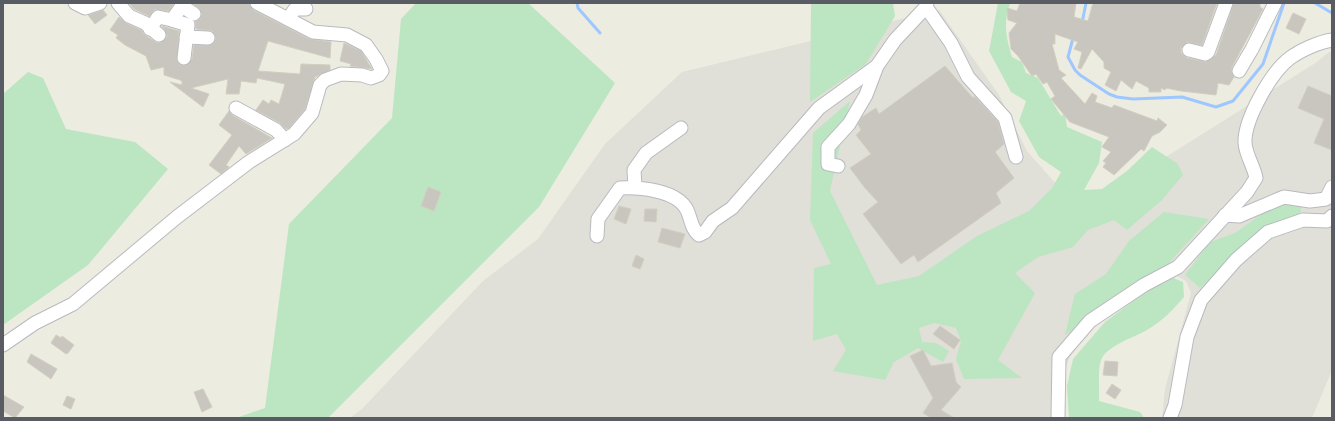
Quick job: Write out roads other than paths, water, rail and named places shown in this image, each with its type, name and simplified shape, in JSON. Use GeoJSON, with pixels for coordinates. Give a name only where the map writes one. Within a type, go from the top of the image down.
{"type":"FeatureCollection","features":[{"type":"Feature","properties":{"kind":"street"},"geometry":{"type":"LineString","coordinates":[[75,3],[85,8],[100,3]]}},
{"type":"Feature","properties":{"kind":"street"},"geometry":{"type":"LineString","coordinates":[[118,3],[129,16],[144,23],[153,31],[158,17],[188,25],[184,58]]}},
{"type":"Feature","properties":{"kind":"street"},"geometry":{"type":"LineString","coordinates":[[3,345],[35,323],[73,304],[177,217],[249,162],[294,134],[312,113],[320,85],[325,80],[341,74],[362,75],[371,78],[379,75],[382,71],[366,45],[347,35],[313,32],[257,3]]}},
{"type":"Feature","properties":{"kind":"street"},"geometry":{"type":"LineString","coordinates":[[288,19],[294,10],[306,10],[301,3]]}},
{"type":"Feature","properties":{"kind":"street"},"geometry":{"type":"LineString","coordinates":[[1189,50],[1205,54],[1208,52],[1226,3]]}},
{"type":"Feature","properties":{"kind":"street"},"geometry":{"type":"LineString","coordinates":[[1239,72],[1274,3]]}},
{"type":"Feature","properties":{"kind":"street"},"geometry":{"type":"LineString","coordinates":[[172,20],[183,5],[194,14]]}},
{"type":"Feature","properties":{"kind":"street"},"geometry":{"type":"LineString","coordinates":[[838,166],[828,164],[828,147],[849,124],[866,95],[877,66],[895,40],[927,5],[951,43],[968,77],[1005,118],[1016,157]]}},
{"type":"Feature","properties":{"kind":"street"},"geometry":{"type":"LineString","coordinates":[[186,37],[208,38]]}},
{"type":"Feature","properties":{"kind":"street"},"geometry":{"type":"LineString","coordinates":[[1058,418],[1059,357],[1090,321],[1144,285],[1178,267],[1247,192],[1256,178],[1245,144],[1249,118],[1271,80],[1290,58],[1323,41],[1331,42]]}},
{"type":"Feature","properties":{"kind":"street"},"geometry":{"type":"LineString","coordinates":[[597,236],[598,219],[620,188],[635,187],[673,196],[686,208],[694,232],[699,235],[705,232],[713,221],[732,208],[819,108],[877,66]]}},
{"type":"Feature","properties":{"kind":"street"},"geometry":{"type":"LineString","coordinates":[[236,108],[276,130],[285,140]]}},
{"type":"Feature","properties":{"kind":"street"},"geometry":{"type":"LineString","coordinates":[[635,187],[634,170],[646,153],[681,128]]}},
{"type":"Feature","properties":{"kind":"street"},"geometry":{"type":"LineString","coordinates":[[1225,215],[1239,216],[1284,196],[1310,201],[1326,199],[1332,187]]}},
{"type":"Feature","properties":{"kind":"street"},"geometry":{"type":"LineString","coordinates":[[1170,418],[1175,405],[1187,337],[1201,300],[1236,260],[1268,232],[1303,220],[1326,221],[1332,216]]}},
{"type":"Feature","properties":{"kind":"waterway"},"geometry":{"type":"LineString","coordinates":[[577,3],[578,8],[600,33]]}},
{"type":"Feature","properties":{"kind":"waterway"},"geometry":{"type":"LineString","coordinates":[[1082,23],[1086,3]]}},
{"type":"Feature","properties":{"kind":"waterway"},"geometry":{"type":"LineString","coordinates":[[1073,38],[1068,57],[1075,70],[1080,75],[1109,94],[1117,97],[1133,99],[1182,97],[1216,107],[1233,101],[1263,64],[1284,3]]}},
{"type":"Feature","properties":{"kind":"waterway"},"geometry":{"type":"LineString","coordinates":[[1315,3],[1332,13]]}}]}
